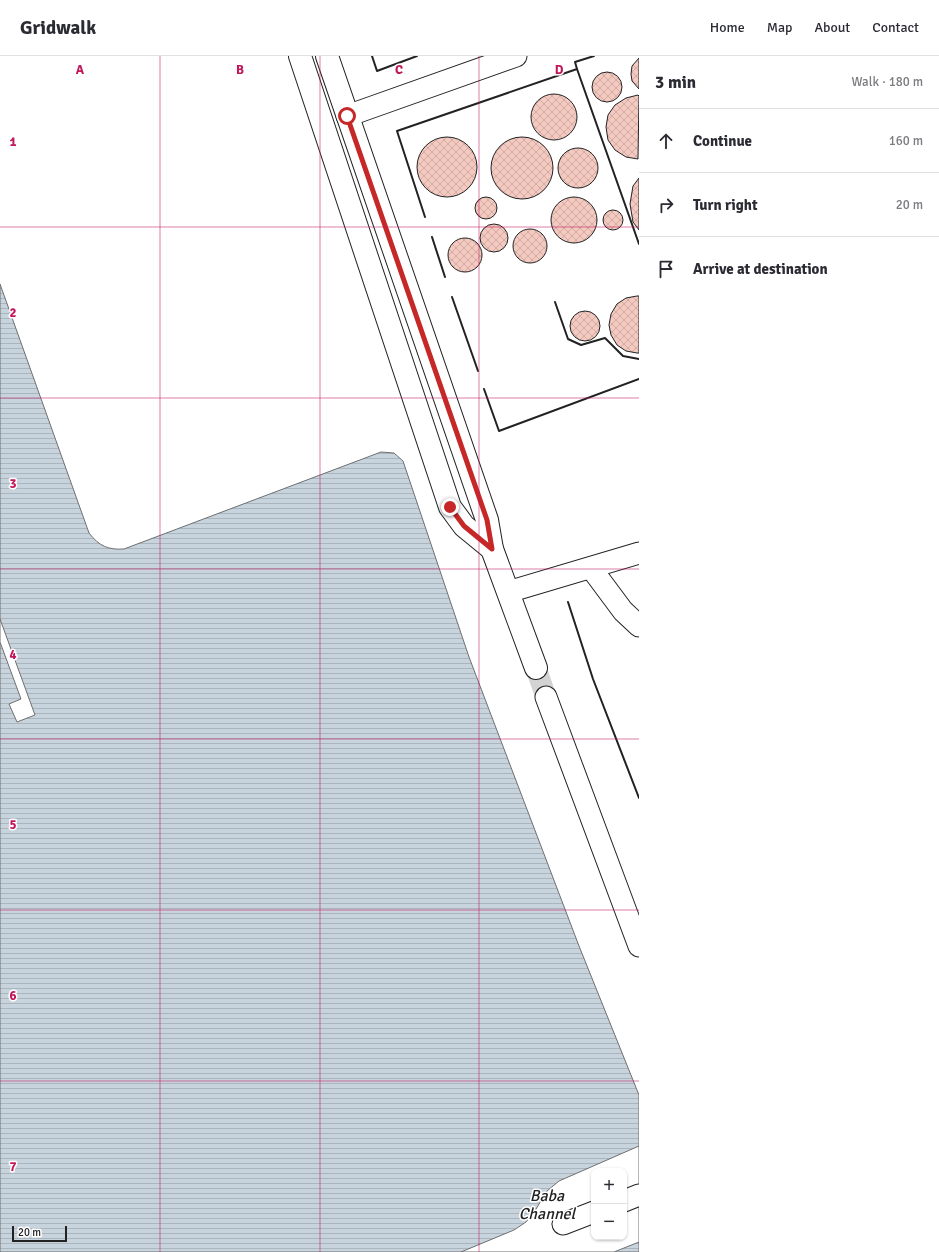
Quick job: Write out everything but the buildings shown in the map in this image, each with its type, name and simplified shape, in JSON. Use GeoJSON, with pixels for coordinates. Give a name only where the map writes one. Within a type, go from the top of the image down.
{"type":"FeatureCollection","features":[{"type":"Feature","properties":{"kind":"main road"},"geometry":{"type":"LineString","coordinates":[[300,56],[450,507],[464,526],[492,549]]}},
{"type":"Feature","properties":{"kind":"main road"},"geometry":{"type":"LineString","coordinates":[[327,56],[487,520],[492,549],[537,671]]}},
{"type":"Feature","properties":{"kind":"street"},"geometry":{"type":"LineString","coordinates":[[347,116],[516,56]]}},
{"type":"Feature","properties":{"kind":"street"},"geometry":{"type":"LineString","coordinates":[[508,592],[639,553]]}},
{"type":"Feature","properties":{"kind":"street"},"geometry":{"type":"LineString","coordinates":[[591,568],[623,611],[639,626]]}},
{"type":"Feature","properties":{"kind":"street"},"geometry":{"type":"LineString","coordinates":[[546,697],[639,946]]}},
{"type":"Feature","properties":{"kind":"street"},"geometry":{"type":"LineString","coordinates":[[627,1200],[639,1195]]}},
{"type":"Feature","properties":{"kind":"street"},"geometry":{"type":"LineString","coordinates":[[563,1224],[591,1213]]}},
{"type":"Feature","properties":{"kind":"water","name":"Baba Channel"},"geometry":{"type":"Polygon","coordinates":[[[0,284],[89,533],[96,541],[104,546],[113,549],[124,549],[381,452],[394,453],[403,461],[469,657],[579,946],[639,1095],[639,1252],[0,1252],[0,284]]]}},
{"type":"Feature","properties":{"kind":"pier"},"geometry":{"type":"Polygon","coordinates":[[[0,619],[35,715],[17,722],[9,704],[21,699],[0,642],[0,619]]]}},
{"type":"Feature","properties":{"kind":"pier"},"geometry":{"type":"Polygon","coordinates":[[[639,1146],[639,1242],[614,1252],[461,1252],[514,1230],[526,1222],[533,1214],[547,1191],[559,1181],[639,1146]]]}},
{"type":"Feature","properties":{"kind":"tunnel"},"geometry":{"type":"LineString","coordinates":[[538,674],[546,697]]}},
{"type":"Feature","properties":{"kind":"wall"},"geometry":{"type":"LineString","coordinates":[[372,56],[377,71],[417,56]]}},
{"type":"Feature","properties":{"kind":"wall"},"geometry":{"type":"LineString","coordinates":[[425,217],[397,131],[577,69],[575,62],[594,56]]}},
{"type":"Feature","properties":{"kind":"wall"},"geometry":{"type":"LineString","coordinates":[[577,69],[639,244]]}},
{"type":"Feature","properties":{"kind":"wall"},"geometry":{"type":"LineString","coordinates":[[432,237],[445,277]]}},
{"type":"Feature","properties":{"kind":"wall"},"geometry":{"type":"LineString","coordinates":[[452,297],[478,371]]}},
{"type":"Feature","properties":{"kind":"wall"},"geometry":{"type":"LineString","coordinates":[[555,302],[568,339],[581,345],[605,338],[623,356],[639,359]]}},
{"type":"Feature","properties":{"kind":"wall"},"geometry":{"type":"LineString","coordinates":[[484,389],[499,431],[639,379]]}},
{"type":"Feature","properties":{"kind":"wall"},"geometry":{"type":"LineString","coordinates":[[568,602],[593,679],[639,798]]}},
{"type":"Feature","properties":{"kind":"route"},"geometry":{"type":"LineString","coordinates":[[347,116],[487,520],[492,549],[464,526],[450,507]]}}]}
